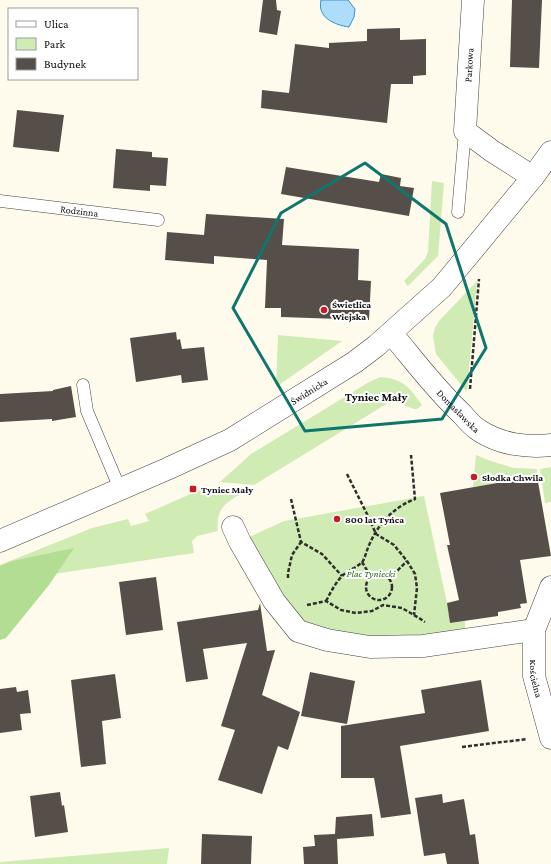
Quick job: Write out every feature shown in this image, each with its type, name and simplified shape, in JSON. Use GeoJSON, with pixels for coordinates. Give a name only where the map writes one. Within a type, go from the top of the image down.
{"type":"FeatureCollection","features":[{"type":"Feature","properties":{"kind":"street","name":"Parkowa"},"geometry":{"type":"LineString","coordinates":[[464,131],[473,0]]}},
{"type":"Feature","properties":{"kind":"street"},"geometry":{"type":"LineString","coordinates":[[464,131],[533,177]]}},
{"type":"Feature","properties":{"kind":"street","name":"Świdnicka"},"geometry":{"type":"LineString","coordinates":[[0,541],[167,469],[230,440],[347,367],[376,346],[442,287],[533,177],[551,152]]}},
{"type":"Feature","properties":{"kind":"street","name":"Domasławska"},"geometry":{"type":"LineString","coordinates":[[391,333],[449,402],[479,431],[491,437],[514,444],[541,446],[551,445]]}},
{"type":"Feature","properties":{"kind":"street"},"geometry":{"type":"LineString","coordinates":[[233,528],[274,601],[298,631],[327,640],[370,647],[423,646],[449,642],[541,621]]}},
{"type":"Feature","properties":{"kind":"street","name":"Kościelna"},"geometry":{"type":"LineString","coordinates":[[550,736],[534,676],[541,621],[551,587]]}},
{"type":"Feature","properties":{"kind":"lane","name":"Parkowa"},"geometry":{"type":"LineString","coordinates":[[458,212],[464,131]]}},
{"type":"Feature","properties":{"kind":"lane","name":"Rodzinna"},"geometry":{"type":"LineString","coordinates":[[0,201],[158,220]]}},
{"type":"Feature","properties":{"kind":"lane"},"geometry":{"type":"LineString","coordinates":[[83,385],[87,411],[120,489]]}},
{"type":"Feature","properties":{"kind":"path"},"geometry":{"type":"LineString","coordinates":[[470,392],[480,273]]}},
{"type":"Feature","properties":{"kind":"path"},"geometry":{"type":"LineString","coordinates":[[326,601],[334,586],[342,576],[362,562],[375,532],[382,522],[394,511],[415,499],[410,455]]}},
{"type":"Feature","properties":{"kind":"path"},"geometry":{"type":"LineString","coordinates":[[347,474],[376,534],[394,545],[415,574],[416,588],[414,615]]}},
{"type":"Feature","properties":{"kind":"path"},"geometry":{"type":"LineString","coordinates":[[291,499],[301,542],[322,554],[342,576]]}},
{"type":"Feature","properties":{"kind":"path"},"geometry":{"type":"LineString","coordinates":[[288,580],[292,555],[301,542]]}},
{"type":"Feature","properties":{"kind":"path"},"geometry":{"type":"LineString","coordinates":[[362,562],[371,577]]}},
{"type":"Feature","properties":{"kind":"path"},"geometry":{"type":"LineString","coordinates":[[389,578],[407,562]]}},
{"type":"Feature","properties":{"kind":"path"},"geometry":{"type":"LineString","coordinates":[[377,574],[389,578],[392,585],[391,591],[387,597],[381,600],[374,599],[366,588],[367,582],[371,577],[377,574]]}},
{"type":"Feature","properties":{"kind":"path"},"geometry":{"type":"LineString","coordinates":[[381,600],[383,605]]}},
{"type":"Feature","properties":{"kind":"path"},"geometry":{"type":"LineString","coordinates":[[283,612],[301,606],[326,601],[340,610],[356,613],[372,610],[383,605],[402,608],[419,618],[449,642]]}},
{"type":"Feature","properties":{"kind":"path"},"geometry":{"type":"LineString","coordinates":[[462,747],[550,736]]}},
{"type":"Feature","properties":{"kind":"highlighted area"},"geometry":{"type":"Polygon","coordinates":[[[365,163],[446,224],[486,348],[442,419],[305,431],[233,308],[281,213],[365,163]]]}},
{"type":"Feature","properties":{"kind":"green space"},"geometry":{"type":"Polygon","coordinates":[[[432,181],[444,183],[438,256],[408,286],[404,281],[425,259],[428,252],[432,181]]]}},
{"type":"Feature","properties":{"kind":"green space"},"geometry":{"type":"Polygon","coordinates":[[[477,281],[467,392],[436,354],[433,336],[439,321],[477,281]]]}},
{"type":"Feature","properties":{"kind":"green space"},"geometry":{"type":"Polygon","coordinates":[[[278,335],[342,341],[276,387],[278,335]]]}},
{"type":"Feature","properties":{"kind":"green space"},"geometry":{"type":"Polygon","coordinates":[[[380,377],[395,380],[405,385],[422,405],[417,409],[414,409],[394,401],[388,403],[254,485],[220,482],[251,454],[369,382],[380,377]]]}},
{"type":"Feature","properties":{"kind":"green space"},"geometry":{"type":"Polygon","coordinates":[[[476,455],[514,468],[537,469],[537,476],[473,487],[476,455]]]}},
{"type":"Feature","properties":{"kind":"green space"},"geometry":{"type":"Polygon","coordinates":[[[551,467],[551,502],[545,503],[540,469],[551,467]]]}},
{"type":"Feature","properties":{"kind":"green space"},"geometry":{"type":"Polygon","coordinates":[[[202,489],[244,492],[232,499],[220,511],[218,517],[218,531],[197,536],[192,541],[194,553],[0,582],[0,565],[92,528],[128,519],[131,526],[149,521],[145,514],[202,489]]]}},
{"type":"Feature","properties":{"kind":"green space","name":"Plac Tyniecki"},"geometry":{"type":"Polygon","coordinates":[[[424,496],[450,623],[465,621],[465,636],[405,641],[333,635],[297,618],[245,539],[284,521],[424,496]]]}},
{"type":"Feature","properties":{"kind":"green space"},"geometry":{"type":"Polygon","coordinates":[[[74,548],[49,585],[6,638],[0,640],[0,566],[12,561],[74,548]]]}},
{"type":"Feature","properties":{"kind":"green space"},"geometry":{"type":"Polygon","coordinates":[[[169,848],[167,864],[0,864],[0,862],[169,848]]]}},
{"type":"Feature","properties":{"kind":"water"},"geometry":{"type":"Polygon","coordinates":[[[321,0],[348,0],[355,9],[354,17],[349,27],[328,20],[322,12],[320,6],[321,0]]]}},
{"type":"Feature","properties":{"kind":"building"},"geometry":{"type":"Polygon","coordinates":[[[263,0],[276,0],[277,10],[281,11],[277,35],[259,32],[263,0]]]}},
{"type":"Feature","properties":{"kind":"building"},"geometry":{"type":"Polygon","coordinates":[[[512,0],[542,0],[539,68],[510,67],[512,0]]]}},
{"type":"Feature","properties":{"kind":"building"},"geometry":{"type":"Polygon","coordinates":[[[400,28],[400,40],[426,39],[426,75],[413,76],[413,84],[391,84],[387,123],[261,108],[262,90],[289,93],[295,44],[329,48],[329,43],[367,41],[367,29],[400,28]]]}},
{"type":"Feature","properties":{"kind":"building"},"geometry":{"type":"Polygon","coordinates":[[[17,110],[64,115],[59,152],[13,147],[17,110]]]}},
{"type":"Feature","properties":{"kind":"building"},"geometry":{"type":"Polygon","coordinates":[[[116,149],[152,152],[152,157],[168,158],[166,186],[150,185],[150,191],[113,188],[116,149]]]}},
{"type":"Feature","properties":{"kind":"building"},"geometry":{"type":"Polygon","coordinates":[[[286,167],[379,182],[381,174],[401,178],[400,186],[414,188],[409,216],[281,194],[286,167]]]}},
{"type":"Feature","properties":{"kind":"building"},"geometry":{"type":"Polygon","coordinates":[[[206,214],[284,219],[282,245],[359,249],[358,280],[371,281],[369,320],[281,317],[281,308],[265,308],[267,260],[214,256],[214,264],[165,260],[167,232],[204,235],[206,214]]]}},
{"type":"Feature","properties":{"kind":"building"},"geometry":{"type":"Polygon","coordinates":[[[176,332],[177,340],[180,339],[182,349],[204,347],[208,380],[182,383],[181,375],[136,382],[130,338],[176,332]]]}},
{"type":"Feature","properties":{"kind":"building"},"geometry":{"type":"Polygon","coordinates":[[[71,386],[76,417],[52,421],[52,419],[0,422],[0,394],[53,391],[71,386]]]}},
{"type":"Feature","properties":{"kind":"building"},"geometry":{"type":"Polygon","coordinates":[[[537,476],[551,556],[520,560],[527,603],[520,604],[521,608],[498,612],[498,616],[450,623],[447,603],[459,600],[447,545],[450,545],[440,493],[537,476]]]}},
{"type":"Feature","properties":{"kind":"building"},"geometry":{"type":"Polygon","coordinates":[[[156,577],[163,630],[126,635],[119,582],[156,577]]]}},
{"type":"Feature","properties":{"kind":"building"},"geometry":{"type":"Polygon","coordinates":[[[260,603],[267,651],[275,650],[262,695],[300,712],[288,750],[278,746],[262,794],[218,780],[235,730],[221,726],[247,643],[203,649],[208,679],[186,682],[177,622],[258,610],[260,603]]]}},
{"type":"Feature","properties":{"kind":"building"},"geometry":{"type":"Polygon","coordinates":[[[310,672],[355,681],[347,724],[301,716],[310,672]]]}},
{"type":"Feature","properties":{"kind":"building"},"geometry":{"type":"Polygon","coordinates":[[[115,674],[121,718],[102,721],[106,764],[81,767],[71,680],[115,674]]]}},
{"type":"Feature","properties":{"kind":"building"},"geometry":{"type":"Polygon","coordinates":[[[481,680],[489,731],[400,746],[411,814],[381,818],[374,778],[341,778],[341,726],[425,713],[421,690],[481,680]]]}},
{"type":"Feature","properties":{"kind":"building"},"geometry":{"type":"Polygon","coordinates":[[[16,687],[17,692],[28,690],[31,713],[20,714],[22,730],[0,733],[0,689],[16,687]]]}},
{"type":"Feature","properties":{"kind":"building"},"geometry":{"type":"Polygon","coordinates":[[[60,792],[62,806],[64,805],[68,832],[35,837],[30,796],[60,792]]]}},
{"type":"Feature","properties":{"kind":"building"},"geometry":{"type":"Polygon","coordinates":[[[442,794],[443,803],[464,799],[470,835],[475,834],[479,864],[447,864],[445,853],[424,856],[415,798],[442,794]]]}},
{"type":"Feature","properties":{"kind":"building"},"geometry":{"type":"Polygon","coordinates":[[[372,814],[374,836],[337,839],[338,864],[304,864],[303,847],[315,846],[314,835],[335,834],[336,817],[372,814]]]}},
{"type":"Feature","properties":{"kind":"building"},"geometry":{"type":"Polygon","coordinates":[[[202,834],[252,836],[251,864],[201,864],[202,834]]]}},
{"type":"Feature","properties":{"kind":"place","name":"Świetlica Wiejska"},"geometry":{"type":"Point","coordinates":[324,310]}},
{"type":"Feature","properties":{"kind":"place","name":"Słodka Chwila"},"geometry":{"type":"Point","coordinates":[474,477]}},
{"type":"Feature","properties":{"kind":"place","name":"Tyniec Mały"},"geometry":{"type":"Point","coordinates":[193,489]}},
{"type":"Feature","properties":{"kind":"place","name":"800 lat Tyńca"},"geometry":{"type":"Point","coordinates":[337,519]}},
{"type":"Feature","properties":{"kind":"district","name":"Tyniec Mały"},"geometry":{"type":"Point","coordinates":[376,397]}}]}
